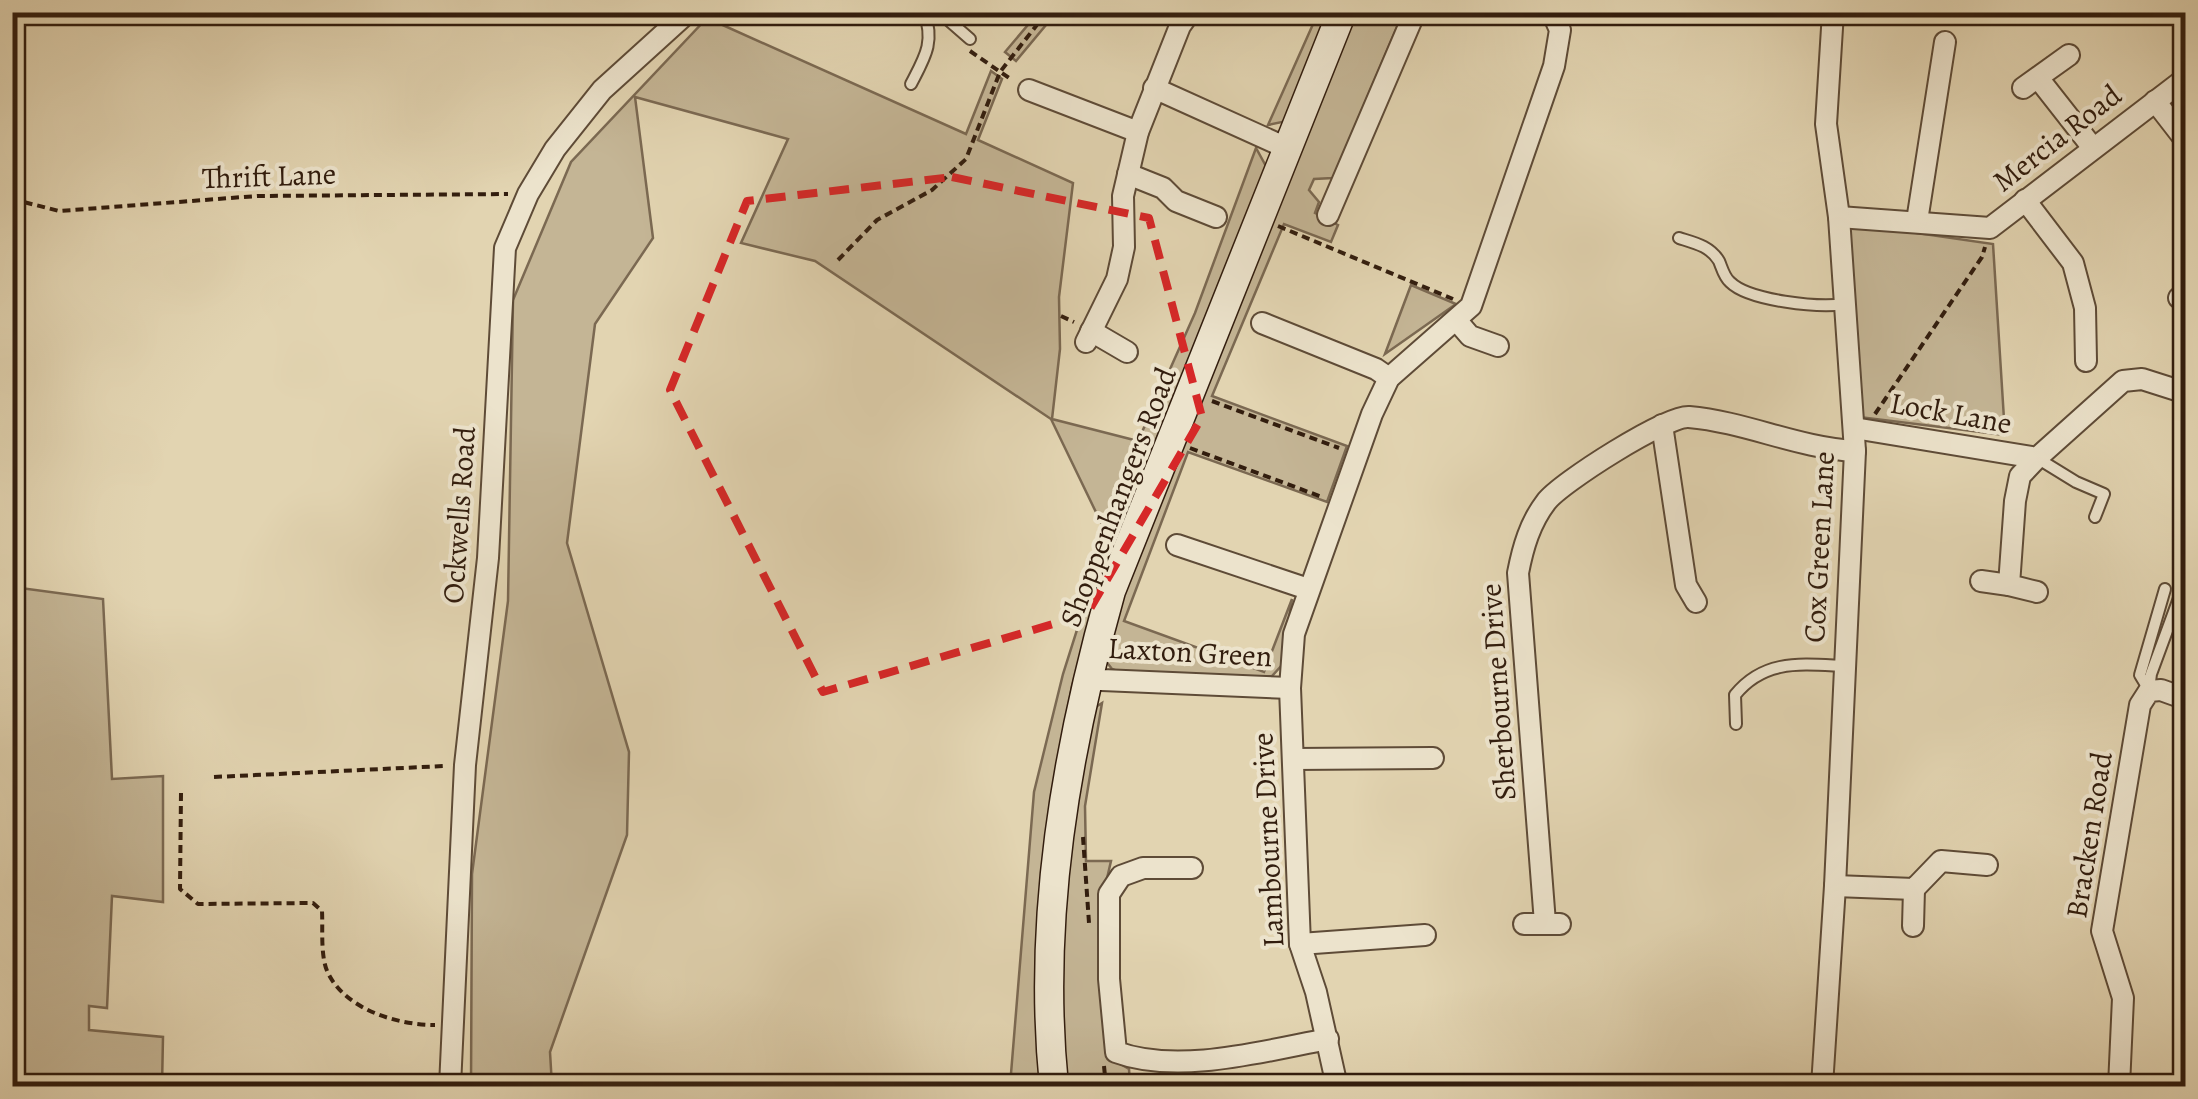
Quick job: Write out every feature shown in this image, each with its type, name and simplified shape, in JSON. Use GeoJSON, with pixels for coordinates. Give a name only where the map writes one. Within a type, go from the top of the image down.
{"type":"FeatureCollection","features":[{"type":"Feature","properties":{"kind":"street","name":"Ockwells Road"},"geometry":{"type":"LineString","coordinates":[[450,1086],[464,764],[488,558],[505,248],[528,194],[555,148],[602,90],[688,12]]}},
{"type":"Feature","properties":{"kind":"street"},"geometry":{"type":"LineString","coordinates":[[1127,352],[1089,336],[1116,280],[1124,247],[1123,196],[1138,132],[1180,26],[1190,12]]}},
{"type":"Feature","properties":{"kind":"street","name":"Shoppenhangers Road"},"geometry":{"type":"LineString","coordinates":[[1054,1086],[1049,949],[1062,808],[1087,676],[1112,591],[1342,12]]}},
{"type":"Feature","properties":{"kind":"street"},"geometry":{"type":"LineString","coordinates":[[1328,200],[1414,12]]}},
{"type":"Feature","properties":{"kind":"street"},"geometry":{"type":"LineString","coordinates":[[1498,346],[1470,336],[1464,314],[1554,66],[1560,30],[1552,12]]}},
{"type":"Feature","properties":{"kind":"street","name":"Cox Green Lane"},"geometry":{"type":"LineString","coordinates":[[1822,1086],[1854,451],[1839,217],[1826,124],[1832,12]]}},
{"type":"Feature","properties":{"kind":"street"},"geometry":{"type":"LineString","coordinates":[[1917,221],[1945,42]]}},
{"type":"Feature","properties":{"kind":"street"},"geometry":{"type":"LineString","coordinates":[[2069,55],[2030,83],[2093,148]]}},
{"type":"Feature","properties":{"kind":"street","name":"Mercia Road"},"geometry":{"type":"LineString","coordinates":[[1839,217],[1990,228],[2186,78]]}},
{"type":"Feature","properties":{"kind":"street"},"geometry":{"type":"LineString","coordinates":[[1154,88],[1289,149]]}},
{"type":"Feature","properties":{"kind":"street"},"geometry":{"type":"LineString","coordinates":[[1029,90],[1138,132]]}},
{"type":"Feature","properties":{"kind":"street"},"geometry":{"type":"LineString","coordinates":[[2155,100],[2186,141]]}},
{"type":"Feature","properties":{"kind":"street"},"geometry":{"type":"LineString","coordinates":[[1128,174],[1216,217]]}},
{"type":"Feature","properties":{"kind":"street"},"geometry":{"type":"LineString","coordinates":[[2025,200],[2073,263],[2084,308],[2086,361]]}},
{"type":"Feature","properties":{"kind":"street","name":"Lambourne Drive"},"geometry":{"type":"LineString","coordinates":[[1338,1086],[1300,944],[1290,688],[1294,634],[1372,414],[1389,378],[1464,314]]}},
{"type":"Feature","properties":{"kind":"street"},"geometry":{"type":"LineString","coordinates":[[1262,322],[1376,368],[1389,378]]}},
{"type":"Feature","properties":{"kind":"street","name":"Lock Lane"},"geometry":{"type":"LineString","coordinates":[[1854,428],[2037,458],[2123,381],[2142,379],[2186,393]]}},
{"type":"Feature","properties":{"kind":"street","name":"Sherbourne Drive"},"geometry":{"type":"LineString","coordinates":[[1543,924],[1518,572],[1526,537],[1547,499],[1634,438],[1684,416],[1735,425],[1827,450],[1854,451]]}},
{"type":"Feature","properties":{"kind":"street"},"geometry":{"type":"LineString","coordinates":[[1662,425],[1686,584],[1696,602]]}},
{"type":"Feature","properties":{"kind":"street"},"geometry":{"type":"LineString","coordinates":[[2009,585],[2017,488],[2020,476],[2037,458]]}},
{"type":"Feature","properties":{"kind":"street"},"geometry":{"type":"LineString","coordinates":[[1177,545],[1308,589]]}},
{"type":"Feature","properties":{"kind":"street"},"geometry":{"type":"LineString","coordinates":[[1981,581],[2037,592]]}},
{"type":"Feature","properties":{"kind":"street","name":"Laxton Green"},"geometry":{"type":"LineString","coordinates":[[1087,676],[1102,680],[1290,688]]}},
{"type":"Feature","properties":{"kind":"street"},"geometry":{"type":"LineString","coordinates":[[2149,691],[2161,690],[2186,699]]}},
{"type":"Feature","properties":{"kind":"street","name":"Bracken Road"},"geometry":{"type":"LineString","coordinates":[[2119,1086],[2123,998],[2102,931],[2140,706],[2149,691]]}},
{"type":"Feature","properties":{"kind":"street"},"geometry":{"type":"LineString","coordinates":[[1294,759],[1433,758]]}},
{"type":"Feature","properties":{"kind":"street"},"geometry":{"type":"LineString","coordinates":[[1913,926],[1914,889],[1942,861],[1987,865]]}},
{"type":"Feature","properties":{"kind":"street"},"geometry":{"type":"LineString","coordinates":[[1192,868],[1143,868],[1122,876],[1110,894],[1109,979],[1116,1052],[1138,1060],[1184,1061],[1256,1053],[1328,1038]]}},
{"type":"Feature","properties":{"kind":"street"},"geometry":{"type":"LineString","coordinates":[[1835,886],[1914,889]]}},
{"type":"Feature","properties":{"kind":"street"},"geometry":{"type":"LineString","coordinates":[[1300,944],[1398,946],[1425,935]]}},
{"type":"Feature","properties":{"kind":"lane"},"geometry":{"type":"LineString","coordinates":[[911,84],[930,47],[931,30],[924,12]]}},
{"type":"Feature","properties":{"kind":"lane"},"geometry":{"type":"LineString","coordinates":[[940,12],[969,44]]}},
{"type":"Feature","properties":{"kind":"lane"},"geometry":{"type":"LineString","coordinates":[[1679,238],[1711,250],[1728,281],[1735,286],[1764,297],[1794,302],[1827,307],[1845,304]]}},
{"type":"Feature","properties":{"kind":"lane"},"geometry":{"type":"LineString","coordinates":[[2037,458],[2104,494],[2095,517]]}},
{"type":"Feature","properties":{"kind":"lane"},"geometry":{"type":"LineString","coordinates":[[2149,691],[2140,675],[2165,589]]}},
{"type":"Feature","properties":{"kind":"lane"},"geometry":{"type":"LineString","coordinates":[[2149,691],[2182,590],[2186,592]]}},
{"type":"Feature","properties":{"kind":"lane"},"geometry":{"type":"LineString","coordinates":[[1736,724],[1735,695],[1747,681],[1773,666],[1843,666]]}},
{"type":"Feature","properties":{"kind":"path"},"geometry":{"type":"LineString","coordinates":[[838,260],[877,220],[932,190],[966,159],[1000,72],[1047,12]]}},
{"type":"Feature","properties":{"kind":"path"},"geometry":{"type":"LineString","coordinates":[[969,44],[1000,72],[1029,90]]}},
{"type":"Feature","properties":{"kind":"path","name":"Thrift Lane"},"geometry":{"type":"LineString","coordinates":[[12,199],[60,211],[258,196],[528,194]]}},
{"type":"Feature","properties":{"kind":"path"},"geometry":{"type":"LineString","coordinates":[[1278,226],[1464,314]]}},
{"type":"Feature","properties":{"kind":"path"},"geometry":{"type":"LineString","coordinates":[[1854,428],[1878,412],[1982,257],[1990,228]]}},
{"type":"Feature","properties":{"kind":"path"},"geometry":{"type":"LineString","coordinates":[[1208,399],[1358,456]]}},
{"type":"Feature","properties":{"kind":"path"},"geometry":{"type":"LineString","coordinates":[[1185,446],[1340,503]]}},
{"type":"Feature","properties":{"kind":"path"},"geometry":{"type":"LineString","coordinates":[[214,778],[464,764]]}},
{"type":"Feature","properties":{"kind":"path"},"geometry":{"type":"LineString","coordinates":[[181,793],[180,889],[198,904],[313,903],[322,911],[326,970],[343,993],[406,1025],[455,1025]]}},
{"type":"Feature","properties":{"kind":"highlighted area"},"geometry":{"type":"Polygon","coordinates":[[[952,177],[1149,218],[1202,417],[1087,614],[823,692],[670,390],[747,201],[952,177]]]}},
{"type":"Feature","properties":{"kind":"shaded area"},"geometry":{"type":"Polygon","coordinates":[[[1038,13],[1056,13],[1016,61],[1005,52],[1038,13]]]}},
{"type":"Feature","properties":{"kind":"shaded area"},"geometry":{"type":"Polygon","coordinates":[[[1318,13],[1332,13],[1287,121],[1268,125],[1318,13]]]}},
{"type":"Feature","properties":{"kind":"shaded area"},"geometry":{"type":"Polygon","coordinates":[[[1355,13],[1403,13],[1333,178],[1314,179],[1309,190],[1319,202],[1315,213],[1338,225],[1331,242],[1284,224],[1212,396],[1347,446],[1327,502],[1188,452],[1124,621],[1264,672],[1292,599],[1282,665],[1272,676],[1253,679],[1129,676],[1112,669],[1102,656],[1177,444],[1355,13]]]}},
{"type":"Feature","properties":{"kind":"shaded area"},"geometry":{"type":"Polygon","coordinates":[[[707,18],[966,134],[991,71],[1002,79],[978,140],[1073,183],[1059,297],[1060,349],[1052,419],[1138,441],[1195,313],[1256,148],[1267,168],[1154,445],[1105,576],[1072,686],[1051,808],[1041,1086],[1010,1086],[1034,792],[1063,674],[1107,535],[1051,419],[815,261],[741,243],[788,139],[635,97],[653,238],[595,324],[567,543],[629,752],[627,835],[550,1052],[552,1086],[471,1086],[472,874],[508,601],[513,300],[571,162],[707,18]]]}},
{"type":"Feature","properties":{"kind":"shaded area"},"geometry":{"type":"Polygon","coordinates":[[[1848,223],[1993,244],[2005,435],[1859,417],[1848,223]]]}},
{"type":"Feature","properties":{"kind":"shaded area"},"geometry":{"type":"Polygon","coordinates":[[[1411,285],[1456,304],[1385,354],[1411,285]]]}},
{"type":"Feature","properties":{"kind":"shaded area"},"geometry":{"type":"Polygon","coordinates":[[[13,587],[103,599],[112,779],[163,776],[163,902],[112,896],[107,1008],[89,1006],[89,1030],[163,1037],[162,1086],[13,1086],[13,587]]]}},
{"type":"Feature","properties":{"kind":"shaded area"},"geometry":{"type":"Polygon","coordinates":[[[1102,703],[1085,806],[1086,861],[1111,861],[1105,887],[1110,1058],[1129,1069],[1130,1085],[1064,1086],[1059,949],[1088,712],[1102,703]]]}}]}
